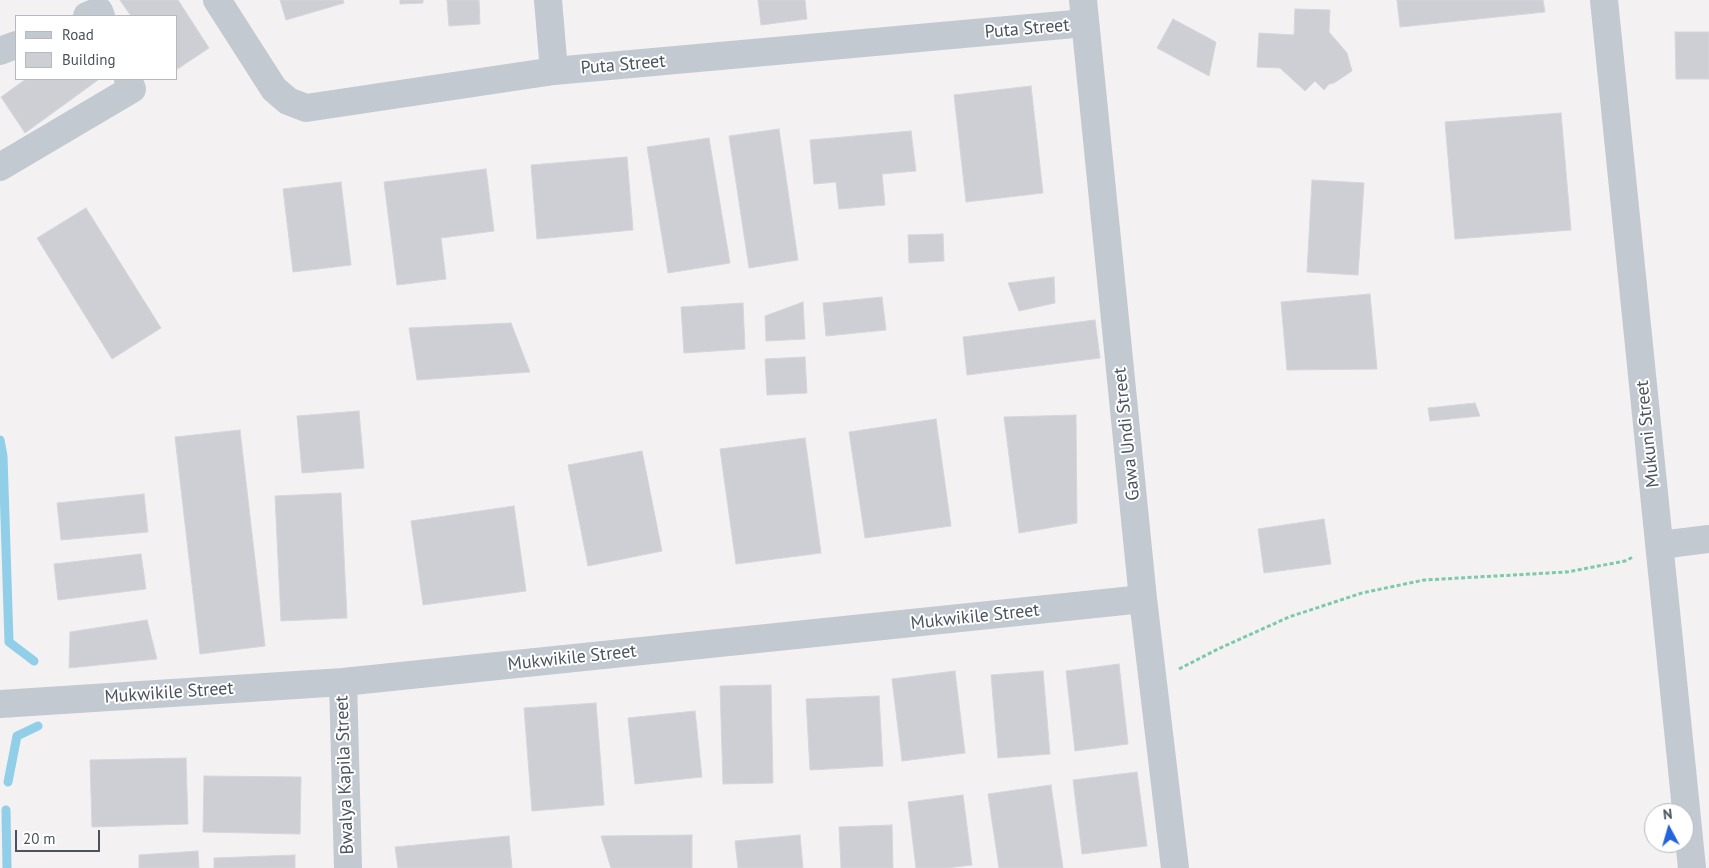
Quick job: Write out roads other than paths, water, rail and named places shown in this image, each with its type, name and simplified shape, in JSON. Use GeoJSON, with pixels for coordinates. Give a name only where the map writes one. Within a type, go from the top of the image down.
{"type":"FeatureCollection","features":[{"type":"Feature","properties":{"kind":"street","name":"Puta Street"},"geometry":{"type":"LineString","coordinates":[[217,0],[274,89],[288,101],[306,108],[554,71],[1084,12]]}},
{"type":"Feature","properties":{"kind":"street"},"geometry":{"type":"LineString","coordinates":[[548,0],[554,71]]}},
{"type":"Feature","properties":{"kind":"street","name":"Mukuni Street"},"geometry":{"type":"LineString","coordinates":[[1604,0],[1692,868]]}},
{"type":"Feature","properties":{"kind":"street"},"geometry":{"type":"LineString","coordinates":[[90,15],[99,12],[100,15]]}},
{"type":"Feature","properties":{"kind":"street","name":"Gawa Undi Street"},"geometry":{"type":"LineString","coordinates":[[1084,12],[1144,599],[1176,868]]}},
{"type":"Feature","properties":{"kind":"street"},"geometry":{"type":"LineString","coordinates":[[0,51],[15,45]]}},
{"type":"Feature","properties":{"kind":"street"},"geometry":{"type":"LineString","coordinates":[[0,167],[132,89],[128,80]]}},
{"type":"Feature","properties":{"kind":"street"},"geometry":{"type":"LineString","coordinates":[[1660,545],[1709,540]]}},
{"type":"Feature","properties":{"kind":"street","name":"Mukwikile Street"},"geometry":{"type":"LineString","coordinates":[[0,704],[343,682],[1144,599]]}},
{"type":"Feature","properties":{"kind":"street","name":"Bwalya Kapila Street"},"geometry":{"type":"LineString","coordinates":[[343,682],[348,868]]}},
{"type":"Feature","properties":{"kind":"waterway"},"geometry":{"type":"LineString","coordinates":[[0,440],[3,456],[9,642],[34,661]]}},
{"type":"Feature","properties":{"kind":"waterway"},"geometry":{"type":"LineString","coordinates":[[8,782],[17,736],[38,726]]}},
{"type":"Feature","properties":{"kind":"waterway"},"geometry":{"type":"LineString","coordinates":[[6,810],[7,868]]}}]}
